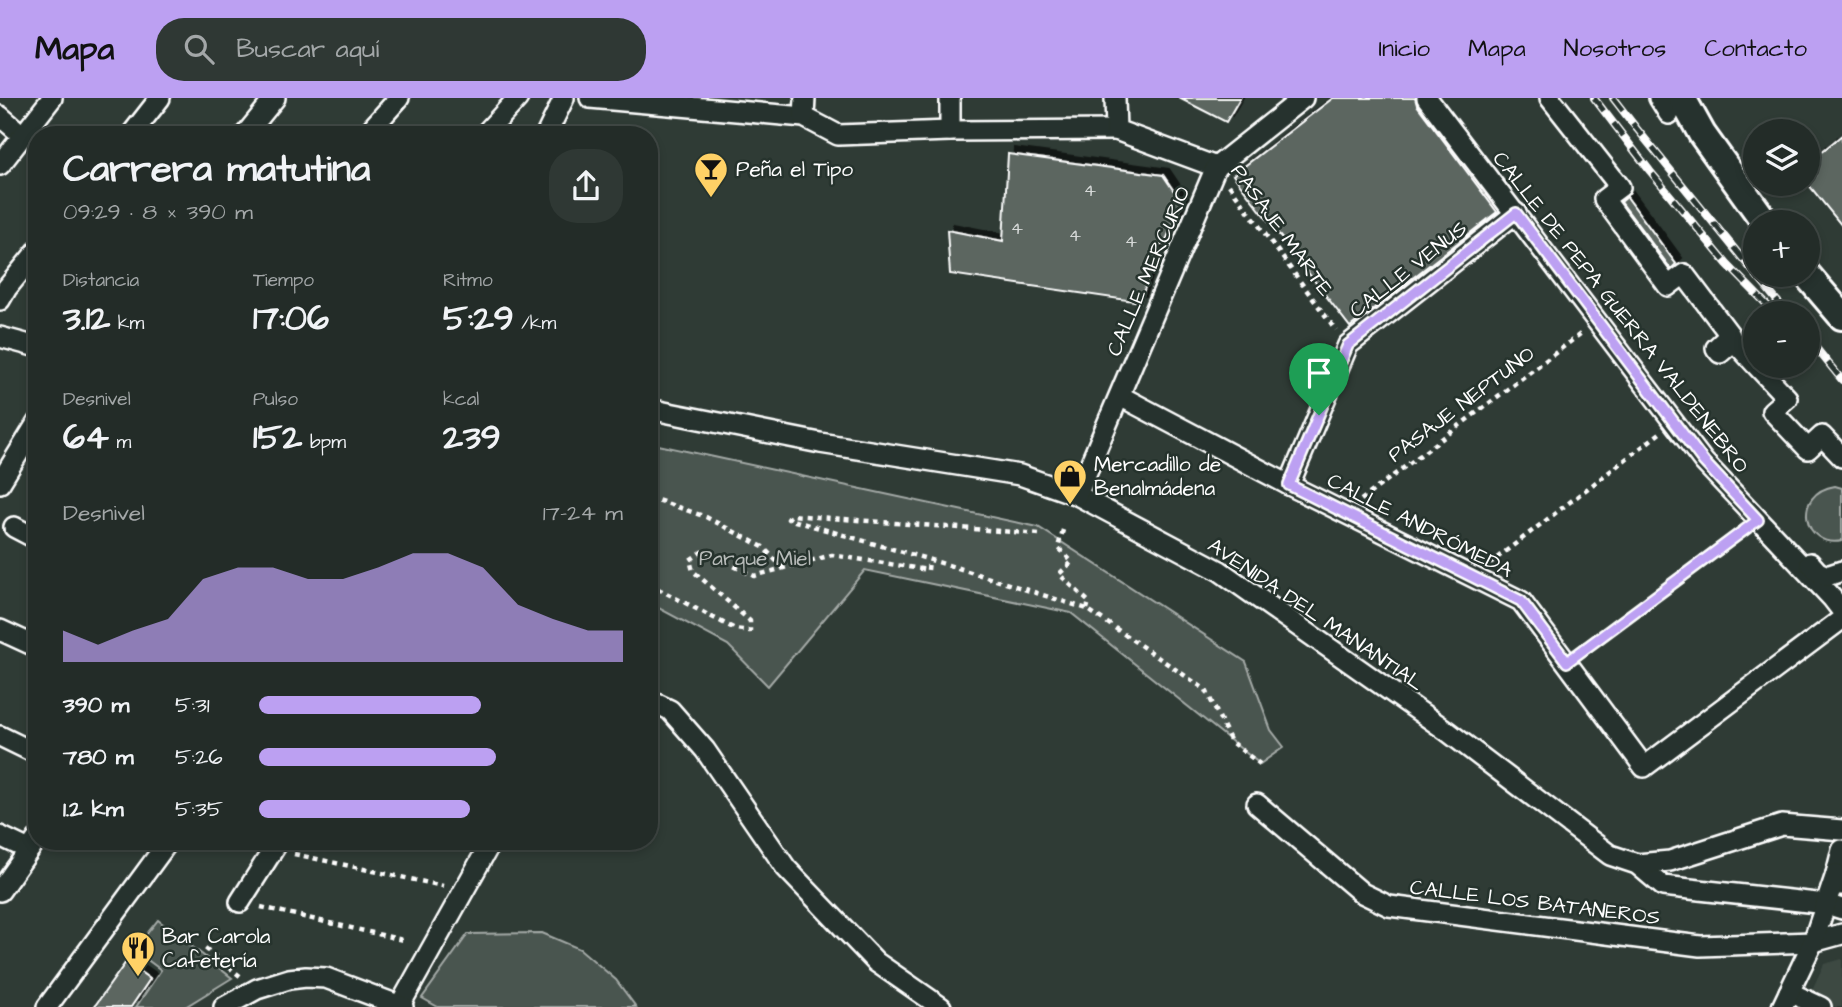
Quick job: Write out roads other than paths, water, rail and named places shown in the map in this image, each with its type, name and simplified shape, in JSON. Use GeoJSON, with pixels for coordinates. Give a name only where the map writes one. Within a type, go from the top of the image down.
{"type":"FeatureCollection","features":[{"type":"Feature","properties":{"kind":"main road"},"geometry":{"type":"LineString","coordinates":[[1670,103],[1702,134],[1756,210]]}},
{"type":"Feature","properties":{"kind":"main road"},"geometry":{"type":"LineString","coordinates":[[1817,287],[1842,316]]}},
{"type":"Feature","properties":{"kind":"street"},"geometry":{"type":"LineString","coordinates":[[29,126],[52,98]]}},
{"type":"Feature","properties":{"kind":"street"},"geometry":{"type":"LineString","coordinates":[[138,126],[160,98]]}},
{"type":"Feature","properties":{"kind":"street"},"geometry":{"type":"LineString","coordinates":[[252,126],[275,98]]}},
{"type":"Feature","properties":{"kind":"street"},"geometry":{"type":"LineString","coordinates":[[374,126],[399,98]]}},
{"type":"Feature","properties":{"kind":"street"},"geometry":{"type":"LineString","coordinates":[[492,126],[518,98]]}},
{"type":"Feature","properties":{"kind":"street"},"geometry":{"type":"LineString","coordinates":[[550,126],[564,98]]}},
{"type":"Feature","properties":{"kind":"street"},"geometry":{"type":"LineString","coordinates":[[590,98],[805,108],[838,135],[1116,130],[1216,167]]}},
{"type":"Feature","properties":{"kind":"street"},"geometry":{"type":"LineString","coordinates":[[950,98],[950,131]]}},
{"type":"Feature","properties":{"kind":"street"},"geometry":{"type":"LineString","coordinates":[[1115,98],[1116,130]]}},
{"type":"Feature","properties":{"kind":"street","name":"CALLE MERCURIO"},"geometry":{"type":"LineString","coordinates":[[1077,495],[1216,167],[1303,98]]}},
{"type":"Feature","properties":{"kind":"street","name":"CALLE DE PEPA GUERRA VALDENEBRO"},"geometry":{"type":"LineString","coordinates":[[1427,98],[1704,462],[1842,611]]}},
{"type":"Feature","properties":{"kind":"street"},"geometry":{"type":"LineString","coordinates":[[1446,98],[1440,103],[1708,456],[1818,572],[1827,576],[1842,571]]}},
{"type":"Feature","properties":{"kind":"street"},"geometry":{"type":"LineString","coordinates":[[1550,98],[1620,187],[1604,199],[1668,286],[1684,274],[1730,335],[1716,348],[1720,353],[1734,341],[1743,351]]}},
{"type":"Feature","properties":{"kind":"street"},"geometry":{"type":"LineString","coordinates":[[0,116],[22,135]]}},
{"type":"Feature","properties":{"kind":"street"},"geometry":{"type":"LineString","coordinates":[[0,165],[28,128]]}},
{"type":"Feature","properties":{"kind":"street","name":"CALLE VENUS"},"geometry":{"type":"LineString","coordinates":[[1289,485],[1348,345],[1516,213]]}},
{"type":"Feature","properties":{"kind":"street"},"geometry":{"type":"LineString","coordinates":[[0,300],[28,262]]}},
{"type":"Feature","properties":{"kind":"street"},"geometry":{"type":"LineString","coordinates":[[0,337],[28,345]]}},
{"type":"Feature","properties":{"kind":"street"},"geometry":{"type":"LineString","coordinates":[[1768,378],[1787,398],[1772,411],[1808,449],[1822,436],[1842,457]]}},
{"type":"Feature","properties":{"kind":"street","name":"CALLE ANDRÓMEDA"},"geometry":{"type":"LineString","coordinates":[[1120,396],[1289,485],[1521,601],[1644,767],[1842,619]]}},
{"type":"Feature","properties":{"kind":"street","name":"AVENIDA DEL MANANTIAL"},"geometry":{"type":"LineString","coordinates":[[658,411],[820,443],[1020,475],[1077,495],[1220,571],[1447,732],[1610,855],[1637,864],[1663,886],[1834,906]]}},
{"type":"Feature","properties":{"kind":"street"},"geometry":{"type":"LineString","coordinates":[[0,483],[28,449]]}},
{"type":"Feature","properties":{"kind":"street"},"geometry":{"type":"LineString","coordinates":[[14,527],[28,534]]}},
{"type":"Feature","properties":{"kind":"street"},"geometry":{"type":"LineString","coordinates":[[0,630],[28,643]]}},
{"type":"Feature","properties":{"kind":"street"},"geometry":{"type":"LineString","coordinates":[[658,704],[670,710],[705,750],[786,868],[876,962],[941,1007]]}},
{"type":"Feature","properties":{"kind":"street"},"geometry":{"type":"LineString","coordinates":[[0,736],[28,750]]}},
{"type":"Feature","properties":{"kind":"street","name":"CALLE LOS BATANEROS"},"geometry":{"type":"LineString","coordinates":[[1257,804],[1362,892],[1389,906],[1700,946],[1813,942],[1842,934]]}},
{"type":"Feature","properties":{"kind":"street","name":"AVENIDA DEL MANANTIAL"},"geometry":{"type":"LineString","coordinates":[[1637,864],[1670,861],[1782,825],[1842,830]]}},
{"type":"Feature","properties":{"kind":"street"},"geometry":{"type":"LineString","coordinates":[[0,836],[28,843]]}},
{"type":"Feature","properties":{"kind":"street"},"geometry":{"type":"LineString","coordinates":[[0,891],[29,850]]}},
{"type":"Feature","properties":{"kind":"street"},"geometry":{"type":"LineString","coordinates":[[47,1007],[162,850]]}},
{"type":"Feature","properties":{"kind":"street"},"geometry":{"type":"LineString","coordinates":[[240,902],[273,850]]}},
{"type":"Feature","properties":{"kind":"street"},"geometry":{"type":"LineString","coordinates":[[224,1007],[255,998],[289,979],[306,977],[326,978],[401,1006],[486,850]]}},
{"type":"Feature","properties":{"kind":"street"},"geometry":{"type":"LineString","coordinates":[[1821,1007],[1786,1000],[1813,942],[1834,906],[1842,850]]}},
{"type":"Feature","properties":{"kind":"railway"},"geometry":{"type":"LineString","coordinates":[[1594,98],[1727,264],[1763,301]]}},
{"type":"Feature","properties":{"kind":"railway"},"geometry":{"type":"LineString","coordinates":[[1613,98],[1743,259]]}},
{"type":"Feature","properties":{"kind":"railway"},"geometry":{"type":"LineString","coordinates":[[1766,287],[1777,301]]}},
{"type":"Feature","properties":{"kind":"railway"},"geometry":{"type":"LineString","coordinates":[[1820,353],[1842,380]]}},
{"type":"Feature","properties":{"kind":"place","name":"Peña el Tipo"},"geometry":{"type":"Point","coordinates":[711,199]}},
{"type":"Feature","properties":{"kind":"place","name":"Mercadillo de Benalmádena"},"geometry":{"type":"Point","coordinates":[1070,506]}},
{"type":"Feature","properties":{"kind":"place","name":"Bar Carola Cafetería"},"geometry":{"type":"Point","coordinates":[138,978]}},
{"type":"Feature","properties":{"kind":"park label","name":"Parque Miel"},"geometry":{"type":"Point","coordinates":[755,558]}}]}
